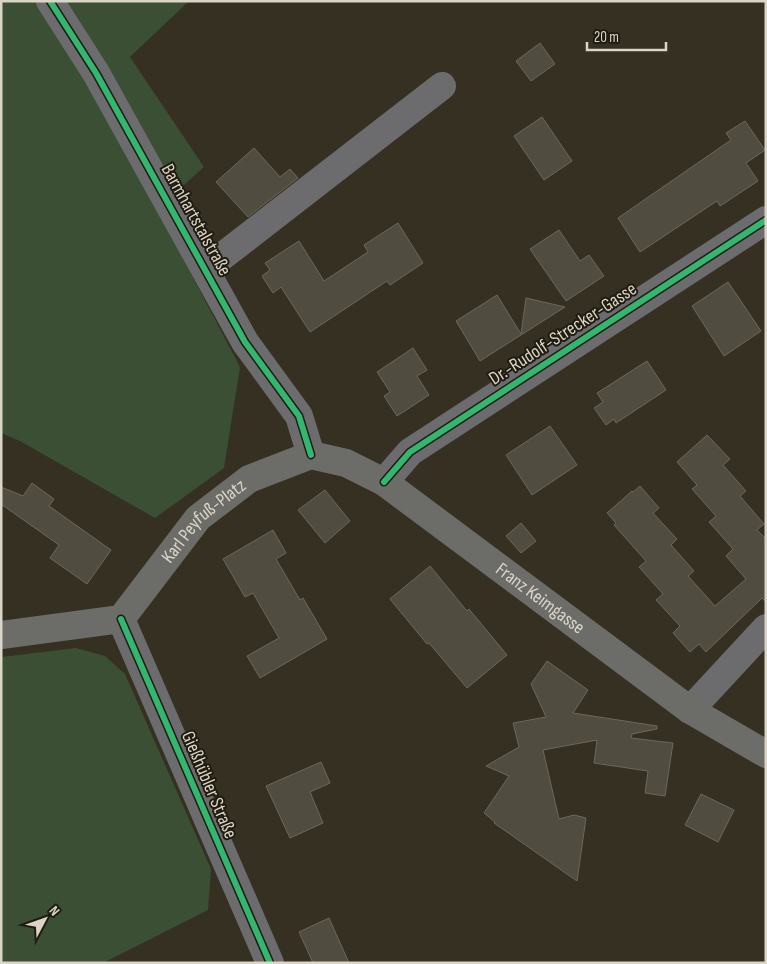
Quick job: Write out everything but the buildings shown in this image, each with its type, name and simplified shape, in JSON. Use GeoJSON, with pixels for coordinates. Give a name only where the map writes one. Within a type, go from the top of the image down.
{"type":"FeatureCollection","features":[{"type":"Feature","properties":{"kind":"main road","name":"Franz Keimgasse"},"geometry":{"type":"LineString","coordinates":[[311,455],[346,463],[384,482],[690,710],[766,754]]}},
{"type":"Feature","properties":{"kind":"main road","name":"Karl Peyfuß-Platz"},"geometry":{"type":"LineString","coordinates":[[120,619],[198,518],[248,479],[311,455]]}},
{"type":"Feature","properties":{"kind":"main road"},"geometry":{"type":"LineString","coordinates":[[1,635],[120,619]]}},
{"type":"Feature","properties":{"kind":"street","name":"Barmhartstalstraße"},"geometry":{"type":"LineString","coordinates":[[50,1],[96,73],[245,342],[299,416],[311,455]]}},
{"type":"Feature","properties":{"kind":"street"},"geometry":{"type":"LineString","coordinates":[[206,269],[442,86]]}},
{"type":"Feature","properties":{"kind":"street","name":"Dr.-Rudolf-Strecker-Gasse"},"geometry":{"type":"LineString","coordinates":[[384,482],[410,452],[766,220]]}},
{"type":"Feature","properties":{"kind":"street","name":"Gießhübler Straße"},"geometry":{"type":"LineString","coordinates":[[120,619],[270,963]]}},
{"type":"Feature","properties":{"kind":"street"},"geometry":{"type":"LineString","coordinates":[[690,710],[766,628]]}},
{"type":"Feature","properties":{"kind":"green space"},"geometry":{"type":"Polygon","coordinates":[[[1,1],[189,1],[130,57],[204,167],[157,209],[240,367],[224,468],[155,518],[20,441],[1,433],[1,1]]]}},
{"type":"Feature","properties":{"kind":"green space"},"geometry":{"type":"Polygon","coordinates":[[[76,648],[105,656],[125,674],[211,869],[208,910],[103,963],[1,963],[1,657],[76,648]]]}},
{"type":"Feature","properties":{"kind":"cycle path"},"geometry":{"type":"LineString","coordinates":[[50,1],[96,73],[245,342],[299,416],[311,455]]}},
{"type":"Feature","properties":{"kind":"cycle path"},"geometry":{"type":"LineString","coordinates":[[384,482],[410,452],[766,220]]}},
{"type":"Feature","properties":{"kind":"cycle path"},"geometry":{"type":"LineString","coordinates":[[121,619],[270,963]]}}]}
